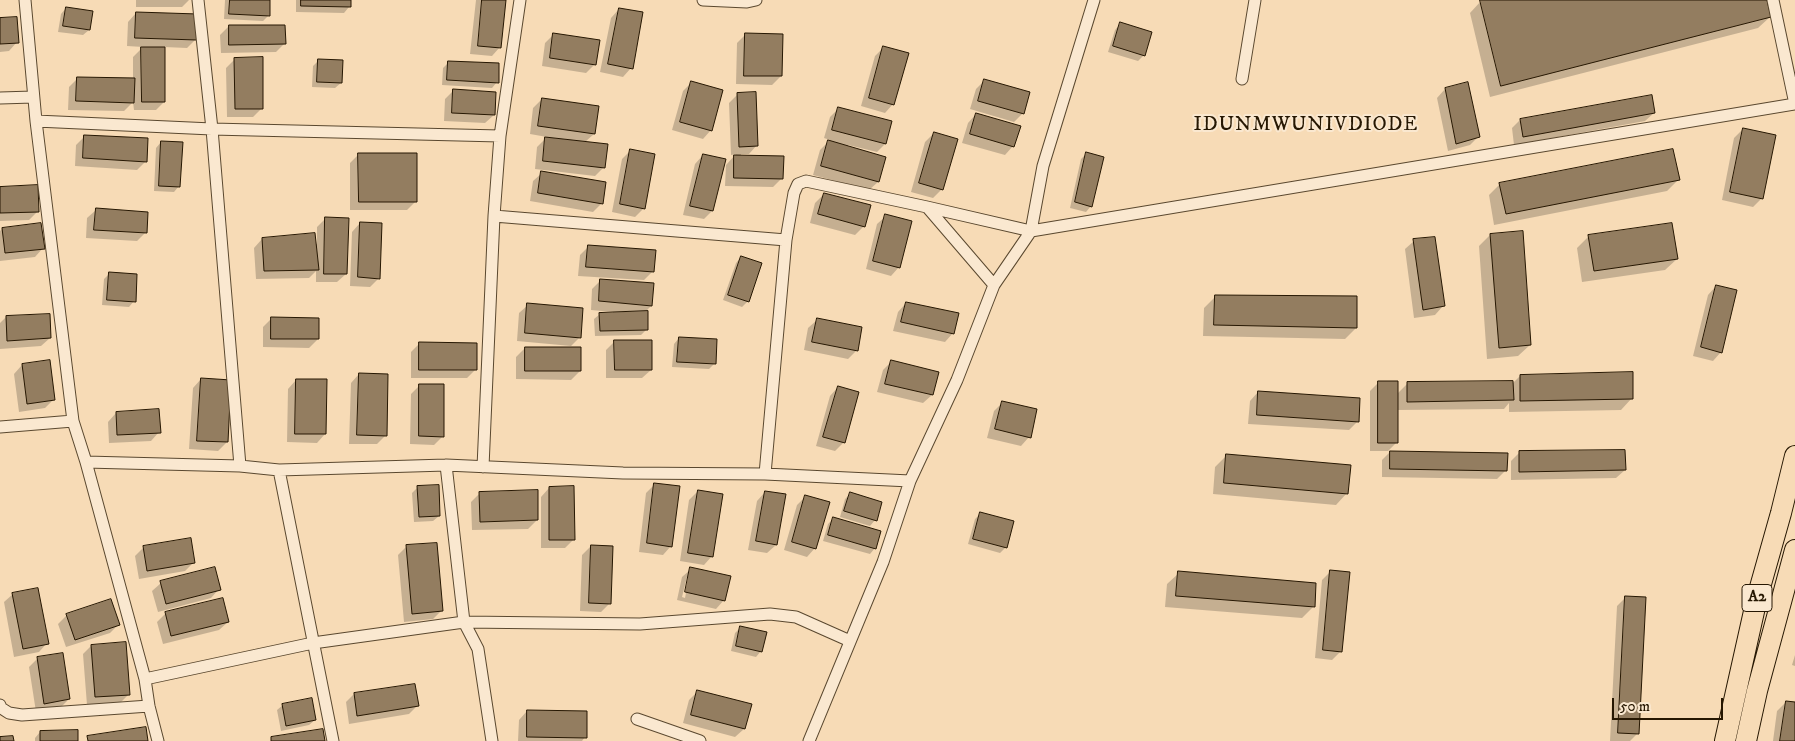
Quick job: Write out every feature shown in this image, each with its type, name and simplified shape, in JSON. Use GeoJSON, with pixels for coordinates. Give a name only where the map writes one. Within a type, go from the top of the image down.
{"type":"FeatureCollection","features":[{"type":"Feature","properties":{"kind":"highway","name":"A2"},"geometry":{"type":"LineString","coordinates":[[1725,741],[1757,598],[1788,515],[1795,456]]}},
{"type":"Feature","properties":{"kind":"highway","name":"A2"},"geometry":{"type":"LineString","coordinates":[[1746,741],[1757,691],[1795,550]]}},
{"type":"Feature","properties":{"kind":"street"},"geometry":{"type":"LineString","coordinates":[[24,0],[33,97],[73,421],[86,462],[145,679],[149,706],[158,741]]}},
{"type":"Feature","properties":{"kind":"street"},"geometry":{"type":"LineString","coordinates":[[198,0],[212,129],[240,466]]}},
{"type":"Feature","properties":{"kind":"street"},"geometry":{"type":"LineString","coordinates":[[483,466],[494,216],[500,136],[520,0]]}},
{"type":"Feature","properties":{"kind":"street"},"geometry":{"type":"LineString","coordinates":[[703,0],[747,2],[756,0]]}},
{"type":"Feature","properties":{"kind":"street"},"geometry":{"type":"LineString","coordinates":[[808,741],[883,562],[910,481],[957,380],[994,285],[1031,231],[1043,166],[1094,0]]}},
{"type":"Feature","properties":{"kind":"street"},"geometry":{"type":"LineString","coordinates":[[1242,80],[1255,0]]}},
{"type":"Feature","properties":{"kind":"street"},"geometry":{"type":"LineString","coordinates":[[765,474],[786,240],[794,193],[798,184],[806,181],[927,206],[1031,231],[1795,104],[1773,0]]}},
{"type":"Feature","properties":{"kind":"street"},"geometry":{"type":"LineString","coordinates":[[0,98],[33,97]]}},
{"type":"Feature","properties":{"kind":"street"},"geometry":{"type":"LineString","coordinates":[[36,121],[212,129],[500,136]]}},
{"type":"Feature","properties":{"kind":"street"},"geometry":{"type":"LineString","coordinates":[[927,206],[994,285]]}},
{"type":"Feature","properties":{"kind":"street"},"geometry":{"type":"LineString","coordinates":[[494,216],[786,240]]}},
{"type":"Feature","properties":{"kind":"street"},"geometry":{"type":"LineString","coordinates":[[0,427],[73,421]]}},
{"type":"Feature","properties":{"kind":"street"},"geometry":{"type":"LineString","coordinates":[[86,462],[240,466],[279,470],[446,465],[623,473],[765,474],[910,481]]}},
{"type":"Feature","properties":{"kind":"street"},"geometry":{"type":"LineString","coordinates":[[446,465],[464,622],[478,649],[492,741]]}},
{"type":"Feature","properties":{"kind":"street"},"geometry":{"type":"LineString","coordinates":[[279,470],[333,741]]}},
{"type":"Feature","properties":{"kind":"street"},"geometry":{"type":"LineString","coordinates":[[145,679],[313,643],[464,622],[640,624],[770,614],[796,617],[850,641]]}},
{"type":"Feature","properties":{"kind":"street"},"geometry":{"type":"LineString","coordinates":[[0,705],[1,708],[10,713],[22,715],[149,706]]}},
{"type":"Feature","properties":{"kind":"street"},"geometry":{"type":"LineString","coordinates":[[638,719],[700,741]]}},
{"type":"Feature","properties":{"kind":"building"},"geometry":{"type":"Polygon","coordinates":[[[230,0],[270,0],[270,16],[229,14],[230,0]]]}},
{"type":"Feature","properties":{"kind":"building"},"geometry":{"type":"Polygon","coordinates":[[[301,0],[351,0],[351,7],[301,6],[301,0]]]}},
{"type":"Feature","properties":{"kind":"building"},"geometry":{"type":"Polygon","coordinates":[[[482,0],[506,0],[501,48],[478,46],[482,0]]]}},
{"type":"Feature","properties":{"kind":"building"},"geometry":{"type":"Polygon","coordinates":[[[1480,0],[1767,0],[1771,17],[1501,86],[1480,0]]]}},
{"type":"Feature","properties":{"kind":"building"},"geometry":{"type":"Polygon","coordinates":[[[66,7],[93,11],[90,30],[63,26],[66,7]]]}},
{"type":"Feature","properties":{"kind":"building"},"geometry":{"type":"Polygon","coordinates":[[[619,8],[643,12],[633,69],[608,64],[619,8]]]}},
{"type":"Feature","properties":{"kind":"building"},"geometry":{"type":"Polygon","coordinates":[[[136,12],[198,14],[197,40],[135,38],[136,12]]]}},
{"type":"Feature","properties":{"kind":"building"},"geometry":{"type":"Polygon","coordinates":[[[17,17],[19,43],[0,44],[0,18],[17,17]]]}},
{"type":"Feature","properties":{"kind":"building"},"geometry":{"type":"Polygon","coordinates":[[[1120,22],[1152,32],[1145,56],[1113,46],[1120,22]]]}},
{"type":"Feature","properties":{"kind":"building"},"geometry":{"type":"Polygon","coordinates":[[[229,25],[285,25],[286,44],[229,45],[229,25]]]}},
{"type":"Feature","properties":{"kind":"building"},"geometry":{"type":"Polygon","coordinates":[[[553,33],[600,40],[596,65],[550,58],[553,33]]]}},
{"type":"Feature","properties":{"kind":"building"},"geometry":{"type":"Polygon","coordinates":[[[745,33],[783,34],[782,76],[744,76],[745,33]]]}},
{"type":"Feature","properties":{"kind":"building"},"geometry":{"type":"Polygon","coordinates":[[[883,46],[909,53],[894,105],[869,98],[883,46]]]}},
{"type":"Feature","properties":{"kind":"building"},"geometry":{"type":"Polygon","coordinates":[[[141,47],[165,47],[165,102],[142,102],[141,47]]]}},
{"type":"Feature","properties":{"kind":"building"},"geometry":{"type":"Polygon","coordinates":[[[263,57],[263,109],[235,109],[234,58],[263,57]]]}},
{"type":"Feature","properties":{"kind":"building"},"geometry":{"type":"Polygon","coordinates":[[[318,59],[343,60],[342,83],[317,82],[318,59]]]}},
{"type":"Feature","properties":{"kind":"building"},"geometry":{"type":"Polygon","coordinates":[[[448,61],[499,63],[499,83],[447,80],[448,61]]]}},
{"type":"Feature","properties":{"kind":"building"},"geometry":{"type":"Polygon","coordinates":[[[77,77],[135,78],[134,103],[76,101],[77,77]]]}},
{"type":"Feature","properties":{"kind":"building"},"geometry":{"type":"Polygon","coordinates":[[[984,79],[1030,92],[1024,114],[978,101],[984,79]]]}},
{"type":"Feature","properties":{"kind":"building"},"geometry":{"type":"Polygon","coordinates":[[[691,81],[723,90],[712,131],[680,122],[691,81]]]}},
{"type":"Feature","properties":{"kind":"building"},"geometry":{"type":"Polygon","coordinates":[[[1468,82],[1480,137],[1456,144],[1445,88],[1468,82]]]}},
{"type":"Feature","properties":{"kind":"building"},"geometry":{"type":"Polygon","coordinates":[[[453,89],[496,92],[495,115],[452,113],[453,89]]]}},
{"type":"Feature","properties":{"kind":"building"},"geometry":{"type":"Polygon","coordinates":[[[756,92],[758,146],[739,147],[737,93],[756,92]]]}},
{"type":"Feature","properties":{"kind":"building"},"geometry":{"type":"Polygon","coordinates":[[[1652,95],[1655,113],[1523,137],[1520,119],[1652,95]]]}},
{"type":"Feature","properties":{"kind":"building"},"geometry":{"type":"Polygon","coordinates":[[[542,98],[599,106],[595,134],[538,126],[542,98]]]}},
{"type":"Feature","properties":{"kind":"building"},"geometry":{"type":"Polygon","coordinates":[[[838,107],[892,121],[886,144],[832,130],[838,107]]]}},
{"type":"Feature","properties":{"kind":"building"},"geometry":{"type":"Polygon","coordinates":[[[976,113],[1021,126],[1014,147],[970,134],[976,113]]]}},
{"type":"Feature","properties":{"kind":"building"},"geometry":{"type":"Polygon","coordinates":[[[1743,128],[1776,135],[1763,199],[1730,192],[1743,128]]]}},
{"type":"Feature","properties":{"kind":"building"},"geometry":{"type":"Polygon","coordinates":[[[934,132],[958,139],[943,190],[919,183],[934,132]]]}},
{"type":"Feature","properties":{"kind":"building"},"geometry":{"type":"Polygon","coordinates":[[[84,135],[148,138],[147,162],[83,158],[84,135]]]}},
{"type":"Feature","properties":{"kind":"building"},"geometry":{"type":"Polygon","coordinates":[[[545,137],[608,144],[605,168],[543,161],[545,137]]]}},
{"type":"Feature","properties":{"kind":"building"},"geometry":{"type":"Polygon","coordinates":[[[828,140],[886,157],[879,182],[821,166],[828,140]]]}},
{"type":"Feature","properties":{"kind":"building"},"geometry":{"type":"Polygon","coordinates":[[[161,141],[183,142],[180,187],[159,186],[161,141]]]}},
{"type":"Feature","properties":{"kind":"building"},"geometry":{"type":"Polygon","coordinates":[[[630,149],[655,154],[645,209],[620,204],[630,149]]]}},
{"type":"Feature","properties":{"kind":"building"},"geometry":{"type":"Polygon","coordinates":[[[1673,149],[1680,180],[1506,214],[1499,183],[1673,149]]]}},
{"type":"Feature","properties":{"kind":"building"},"geometry":{"type":"Polygon","coordinates":[[[1086,152],[1104,157],[1092,207],[1075,202],[1086,152]]]}},
{"type":"Feature","properties":{"kind":"building"},"geometry":{"type":"Polygon","coordinates":[[[358,153],[417,153],[417,202],[359,202],[358,153]]]}},
{"type":"Feature","properties":{"kind":"building"},"geometry":{"type":"Polygon","coordinates":[[[703,154],[726,159],[713,211],[690,206],[703,154]]]}},
{"type":"Feature","properties":{"kind":"building"},"geometry":{"type":"Polygon","coordinates":[[[734,155],[784,156],[783,179],[734,178],[734,155]]]}},
{"type":"Feature","properties":{"kind":"building"},"geometry":{"type":"Polygon","coordinates":[[[541,171],[606,182],[603,204],[538,193],[541,171]]]}},
{"type":"Feature","properties":{"kind":"building"},"geometry":{"type":"Polygon","coordinates":[[[38,185],[39,212],[0,213],[0,187],[38,185]]]}},
{"type":"Feature","properties":{"kind":"building"},"geometry":{"type":"Polygon","coordinates":[[[824,193],[871,205],[865,227],[818,214],[824,193]]]}},
{"type":"Feature","properties":{"kind":"building"},"geometry":{"type":"Polygon","coordinates":[[[96,208],[148,212],[147,233],[94,230],[96,208]]]}},
{"type":"Feature","properties":{"kind":"building"},"geometry":{"type":"Polygon","coordinates":[[[885,214],[912,221],[900,268],[873,261],[885,214]]]}},
{"type":"Feature","properties":{"kind":"building"},"geometry":{"type":"Polygon","coordinates":[[[325,217],[349,218],[347,274],[324,274],[325,217]]]}},
{"type":"Feature","properties":{"kind":"building"},"geometry":{"type":"Polygon","coordinates":[[[360,222],[382,223],[380,279],[358,277],[360,222]]]}},
{"type":"Feature","properties":{"kind":"building"},"geometry":{"type":"Polygon","coordinates":[[[41,223],[45,249],[5,253],[2,228],[41,223]]]}},
{"type":"Feature","properties":{"kind":"building"},"geometry":{"type":"Polygon","coordinates":[[[1672,223],[1678,259],[1594,271],[1588,235],[1672,223]]]}},
{"type":"Feature","properties":{"kind":"building"},"geometry":{"type":"Polygon","coordinates":[[[1523,231],[1531,345],[1499,348],[1490,234],[1523,231]]]}},
{"type":"Feature","properties":{"kind":"building"},"geometry":{"type":"Polygon","coordinates":[[[315,233],[319,270],[264,271],[262,238],[315,233]]]}},
{"type":"Feature","properties":{"kind":"building"},"geometry":{"type":"Polygon","coordinates":[[[1435,237],[1445,306],[1423,310],[1413,239],[1435,237]]]}},
{"type":"Feature","properties":{"kind":"building"},"geometry":{"type":"Polygon","coordinates":[[[588,245],[656,250],[654,272],[586,267],[588,245]]]}},
{"type":"Feature","properties":{"kind":"building"},"geometry":{"type":"Polygon","coordinates":[[[741,256],[762,263],[749,302],[728,295],[741,256]]]}},
{"type":"Feature","properties":{"kind":"building"},"geometry":{"type":"Polygon","coordinates":[[[109,272],[137,274],[136,302],[107,300],[109,272]]]}},
{"type":"Feature","properties":{"kind":"building"},"geometry":{"type":"Polygon","coordinates":[[[600,279],[654,283],[652,306],[599,301],[600,279]]]}},
{"type":"Feature","properties":{"kind":"building"},"geometry":{"type":"Polygon","coordinates":[[[1716,285],[1737,290],[1722,353],[1701,347],[1716,285]]]}},
{"type":"Feature","properties":{"kind":"building"},"geometry":{"type":"Polygon","coordinates":[[[1215,295],[1357,296],[1357,328],[1214,325],[1215,295]]]}},
{"type":"Feature","properties":{"kind":"building"},"geometry":{"type":"Polygon","coordinates":[[[906,302],[959,313],[954,334],[901,322],[906,302]]]}},
{"type":"Feature","properties":{"kind":"building"},"geometry":{"type":"Polygon","coordinates":[[[527,303],[583,308],[581,338],[525,333],[527,303]]]}},
{"type":"Feature","properties":{"kind":"building"},"geometry":{"type":"Polygon","coordinates":[[[648,311],[648,330],[600,331],[599,313],[648,311]]]}},
{"type":"Feature","properties":{"kind":"building"},"geometry":{"type":"Polygon","coordinates":[[[50,314],[51,338],[7,341],[6,316],[50,314]]]}},
{"type":"Feature","properties":{"kind":"building"},"geometry":{"type":"Polygon","coordinates":[[[271,317],[319,318],[319,339],[271,339],[271,317]]]}},
{"type":"Feature","properties":{"kind":"building"},"geometry":{"type":"Polygon","coordinates":[[[817,318],[862,327],[858,351],[812,342],[817,318]]]}},
{"type":"Feature","properties":{"kind":"building"},"geometry":{"type":"Polygon","coordinates":[[[679,337],[717,339],[716,364],[677,362],[679,337]]]}},
{"type":"Feature","properties":{"kind":"building"},"geometry":{"type":"Polygon","coordinates":[[[614,340],[652,340],[652,370],[615,370],[614,340]]]}},
{"type":"Feature","properties":{"kind":"building"},"geometry":{"type":"Polygon","coordinates":[[[419,342],[477,343],[477,370],[419,370],[419,342]]]}},
{"type":"Feature","properties":{"kind":"building"},"geometry":{"type":"Polygon","coordinates":[[[525,347],[581,347],[581,371],[525,371],[525,347]]]}},
{"type":"Feature","properties":{"kind":"building"},"geometry":{"type":"Polygon","coordinates":[[[50,360],[55,400],[27,404],[22,364],[50,360]]]}},
{"type":"Feature","properties":{"kind":"building"},"geometry":{"type":"Polygon","coordinates":[[[891,360],[939,372],[933,395],[885,384],[891,360]]]}},
{"type":"Feature","properties":{"kind":"building"},"geometry":{"type":"Polygon","coordinates":[[[1633,372],[1633,399],[1520,401],[1520,375],[1633,372]]]}},
{"type":"Feature","properties":{"kind":"building"},"geometry":{"type":"Polygon","coordinates":[[[359,373],[388,374],[387,436],[357,435],[359,373]]]}},
{"type":"Feature","properties":{"kind":"building"},"geometry":{"type":"Polygon","coordinates":[[[201,378],[231,380],[228,442],[197,441],[201,378]]]}},
{"type":"Feature","properties":{"kind":"building"},"geometry":{"type":"Polygon","coordinates":[[[296,379],[327,379],[326,434],[295,434],[296,379]]]}},
{"type":"Feature","properties":{"kind":"building"},"geometry":{"type":"Polygon","coordinates":[[[1378,381],[1398,381],[1398,443],[1378,443],[1378,381]]]}},
{"type":"Feature","properties":{"kind":"building"},"geometry":{"type":"Polygon","coordinates":[[[1513,381],[1514,400],[1407,402],[1407,382],[1513,381]]]}},
{"type":"Feature","properties":{"kind":"building"},"geometry":{"type":"Polygon","coordinates":[[[419,384],[444,384],[444,437],[419,436],[419,384]]]}},
{"type":"Feature","properties":{"kind":"building"},"geometry":{"type":"Polygon","coordinates":[[[838,386],[859,392],[845,443],[823,437],[838,386]]]}},
{"type":"Feature","properties":{"kind":"building"},"geometry":{"type":"Polygon","coordinates":[[[1258,391],[1360,398],[1359,422],[1257,415],[1258,391]]]}},
{"type":"Feature","properties":{"kind":"building"},"geometry":{"type":"Polygon","coordinates":[[[1002,401],[1037,409],[1031,438],[995,429],[1002,401]]]}},
{"type":"Feature","properties":{"kind":"building"},"geometry":{"type":"Polygon","coordinates":[[[159,409],[161,433],[117,435],[116,412],[159,409]]]}},
{"type":"Feature","properties":{"kind":"building"},"geometry":{"type":"Polygon","coordinates":[[[1625,450],[1626,470],[1519,472],[1519,451],[1625,450]]]}},
{"type":"Feature","properties":{"kind":"building"},"geometry":{"type":"Polygon","coordinates":[[[1390,451],[1508,453],[1507,471],[1390,469],[1390,451]]]}},
{"type":"Feature","properties":{"kind":"building"},"geometry":{"type":"Polygon","coordinates":[[[1226,454],[1351,465],[1348,494],[1224,483],[1226,454]]]}},
{"type":"Feature","properties":{"kind":"building"},"geometry":{"type":"Polygon","coordinates":[[[654,483],[680,486],[672,547],[647,543],[654,483]]]}},
{"type":"Feature","properties":{"kind":"building"},"geometry":{"type":"Polygon","coordinates":[[[439,485],[440,516],[419,517],[417,486],[439,485]]]}},
{"type":"Feature","properties":{"kind":"building"},"geometry":{"type":"Polygon","coordinates":[[[574,486],[575,540],[549,540],[549,487],[574,486]]]}},
{"type":"Feature","properties":{"kind":"building"},"geometry":{"type":"Polygon","coordinates":[[[538,490],[538,520],[480,522],[479,492],[538,490]]]}},
{"type":"Feature","properties":{"kind":"building"},"geometry":{"type":"Polygon","coordinates":[[[698,490],[723,494],[713,557],[688,553],[698,490]]]}},
{"type":"Feature","properties":{"kind":"building"},"geometry":{"type":"Polygon","coordinates":[[[765,491],[786,494],[777,545],[756,541],[765,491]]]}},
{"type":"Feature","properties":{"kind":"building"},"geometry":{"type":"Polygon","coordinates":[[[850,492],[882,502],[877,521],[844,511],[850,492]]]}},
{"type":"Feature","properties":{"kind":"building"},"geometry":{"type":"Polygon","coordinates":[[[805,495],[830,502],[816,549],[792,542],[805,495]]]}},
{"type":"Feature","properties":{"kind":"building"},"geometry":{"type":"Polygon","coordinates":[[[980,512],[1014,521],[1007,548],[973,539],[980,512]]]}},
{"type":"Feature","properties":{"kind":"building"},"geometry":{"type":"Polygon","coordinates":[[[833,517],[881,531],[876,549],[828,535],[833,517]]]}},
{"type":"Feature","properties":{"kind":"building"},"geometry":{"type":"Polygon","coordinates":[[[191,538],[195,563],[147,571],[143,546],[191,538]]]}},
{"type":"Feature","properties":{"kind":"building"},"geometry":{"type":"Polygon","coordinates":[[[437,543],[443,611],[412,614],[406,545],[437,543]]]}},
{"type":"Feature","properties":{"kind":"building"},"geometry":{"type":"Polygon","coordinates":[[[591,545],[613,546],[611,604],[589,603],[591,545]]]}},
{"type":"Feature","properties":{"kind":"building"},"geometry":{"type":"Polygon","coordinates":[[[215,567],[221,590],[166,604],[160,581],[215,567]]]}},
{"type":"Feature","properties":{"kind":"building"},"geometry":{"type":"Polygon","coordinates":[[[690,567],[731,576],[725,601],[685,592],[690,567]]]}},
{"type":"Feature","properties":{"kind":"building"},"geometry":{"type":"Polygon","coordinates":[[[1330,570],[1350,572],[1342,652],[1323,650],[1330,570]]]}},
{"type":"Feature","properties":{"kind":"building"},"geometry":{"type":"Polygon","coordinates":[[[1178,571],[1316,583],[1315,607],[1176,596],[1178,571]]]}},
{"type":"Feature","properties":{"kind":"building"},"geometry":{"type":"Polygon","coordinates":[[[38,588],[49,644],[23,649],[12,593],[38,588]]]}},
{"type":"Feature","properties":{"kind":"building"},"geometry":{"type":"Polygon","coordinates":[[[1625,596],[1646,597],[1639,734],[1618,733],[1625,596]]]}},
{"type":"Feature","properties":{"kind":"building"},"geometry":{"type":"Polygon","coordinates":[[[223,598],[229,622],[171,636],[165,612],[223,598]]]}},
{"type":"Feature","properties":{"kind":"building"},"geometry":{"type":"Polygon","coordinates":[[[111,599],[120,625],[75,640],[66,614],[111,599]]]}},
{"type":"Feature","properties":{"kind":"building"},"geometry":{"type":"Polygon","coordinates":[[[740,626],[767,632],[762,652],[736,646],[740,626]]]}},
{"type":"Feature","properties":{"kind":"building"},"geometry":{"type":"Polygon","coordinates":[[[126,642],[130,695],[95,697],[91,645],[126,642]]]}},
{"type":"Feature","properties":{"kind":"building"},"geometry":{"type":"Polygon","coordinates":[[[63,653],[70,699],[44,704],[37,657],[63,653]]]}},
{"type":"Feature","properties":{"kind":"building"},"geometry":{"type":"Polygon","coordinates":[[[415,684],[419,706],[357,716],[354,693],[415,684]]]}},
{"type":"Feature","properties":{"kind":"building"},"geometry":{"type":"Polygon","coordinates":[[[697,690],[752,704],[745,729],[691,715],[697,690]]]}},
{"type":"Feature","properties":{"kind":"building"},"geometry":{"type":"Polygon","coordinates":[[[312,698],[316,720],[286,726],[282,704],[312,698]]]}},
{"type":"Feature","properties":{"kind":"building"},"geometry":{"type":"Polygon","coordinates":[[[1786,701],[1795,702],[1795,741],[1780,741],[1786,701]]]}},
{"type":"Feature","properties":{"kind":"building"},"geometry":{"type":"Polygon","coordinates":[[[527,710],[587,711],[587,738],[527,737],[527,710]]]}},
{"type":"Feature","properties":{"kind":"building"},"geometry":{"type":"Polygon","coordinates":[[[146,727],[148,741],[88,741],[87,736],[146,727]]]}},
{"type":"Feature","properties":{"kind":"building"},"geometry":{"type":"Polygon","coordinates":[[[323,729],[325,741],[271,741],[271,737],[323,729]]]}},
{"type":"Feature","properties":{"kind":"building"},"geometry":{"type":"Polygon","coordinates":[[[78,730],[78,741],[40,741],[40,731],[78,730]]]}},
{"type":"Feature","properties":{"kind":"building"},"geometry":{"type":"Polygon","coordinates":[[[13,736],[14,741],[0,741],[0,737],[13,736]]]}},
{"type":"Feature","properties":{"kind":"district","name":"IDUNMWUNIVDIODE"},"geometry":{"type":"Point","coordinates":[1306,126]}}]}
